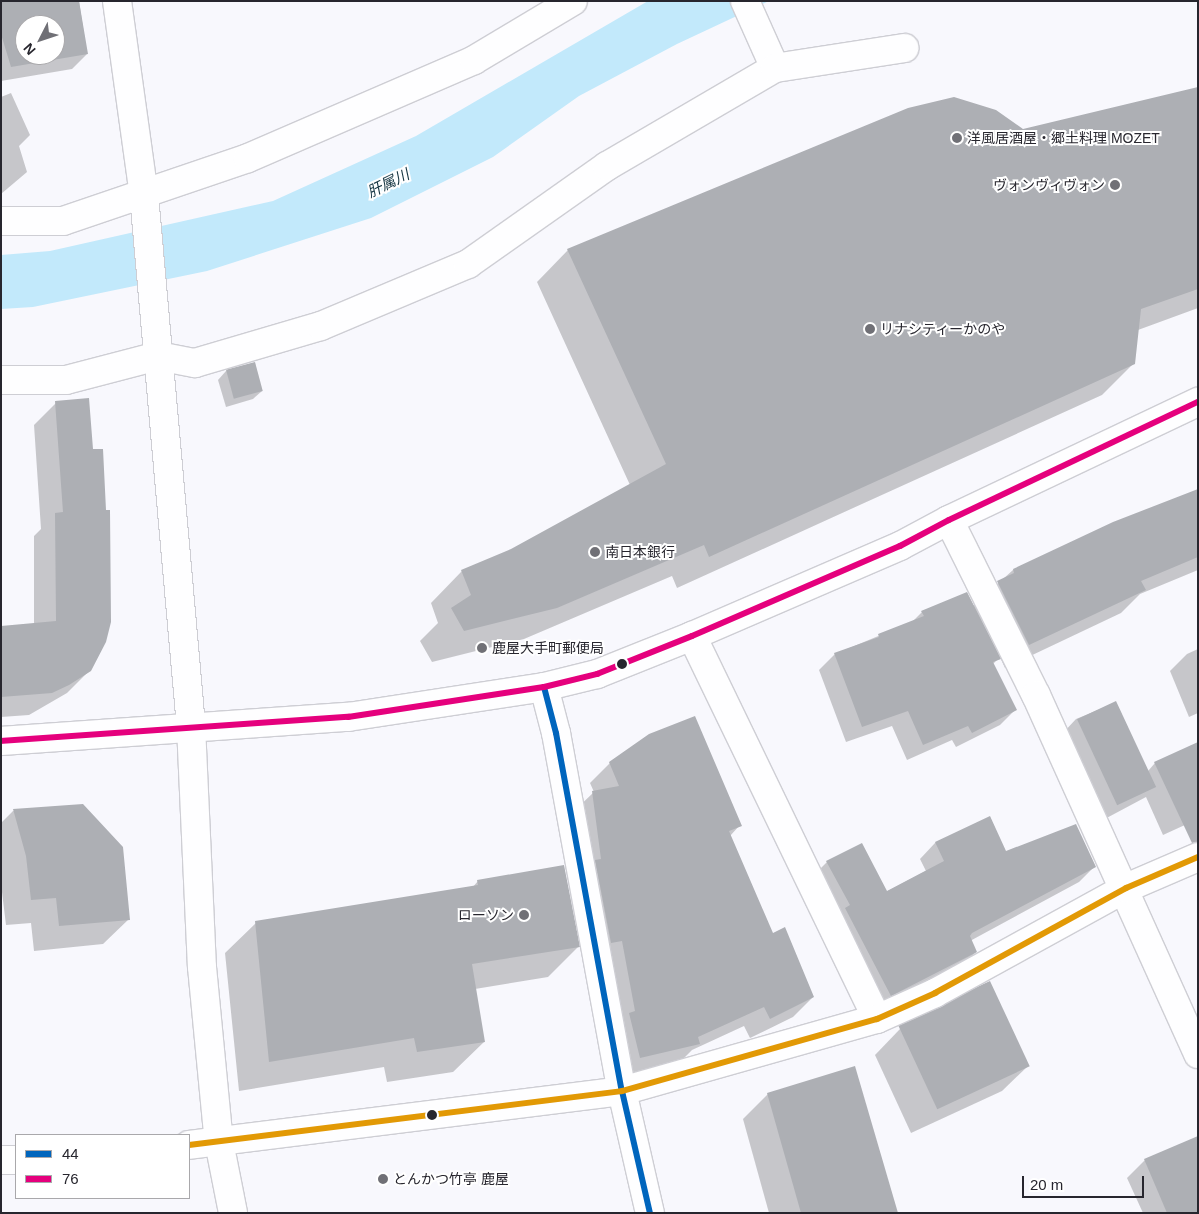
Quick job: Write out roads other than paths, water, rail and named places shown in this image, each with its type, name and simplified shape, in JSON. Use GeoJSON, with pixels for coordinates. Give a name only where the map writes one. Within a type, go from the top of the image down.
{"type":"FeatureCollection","features":[{"type":"Feature","properties":{"kind":"main road"},"geometry":{"type":"LineString","coordinates":[[117,1],[144,195],[191,726],[202,967],[219,1142],[233,1213]]}},
{"type":"Feature","properties":{"kind":"main road"},"geometry":{"type":"LineString","coordinates":[[1,221],[63,221],[248,158],[474,60],[573,1]]}},
{"type":"Feature","properties":{"kind":"main road"},"geometry":{"type":"LineString","coordinates":[[745,1],[772,62]]}},
{"type":"Feature","properties":{"kind":"main road"},"geometry":{"type":"LineString","coordinates":[[1,380],[66,380],[158,356],[195,363],[321,326],[468,264],[607,166],[772,62],[904,48]]}},
{"type":"Feature","properties":{"kind":"main road"},"geometry":{"type":"LineString","coordinates":[[1,741],[191,726],[348,718],[544,687],[597,674],[692,636],[900,546],[949,520],[1198,402]]}},
{"type":"Feature","properties":{"kind":"main road"},"geometry":{"type":"LineString","coordinates":[[949,520],[1036,695],[1126,888],[1198,1054]]}},
{"type":"Feature","properties":{"kind":"main road"},"geometry":{"type":"LineString","coordinates":[[692,636],[877,1019]]}},
{"type":"Feature","properties":{"kind":"main road"},"geometry":{"type":"LineString","coordinates":[[544,687],[556,733],[622,1090],[650,1213]]}},
{"type":"Feature","properties":{"kind":"main road"},"geometry":{"type":"LineString","coordinates":[[190,1145],[622,1090],[877,1019],[935,994],[1126,888],[1198,857]]}},
{"type":"Feature","properties":{"kind":"main road"},"geometry":{"type":"LineString","coordinates":[[1,1160],[15,1160]]}},
{"type":"Feature","properties":{"kind":"water","name":"肝属川"},"geometry":{"type":"Polygon","coordinates":[[[648,1],[769,1],[677,44],[579,96],[493,157],[371,218],[207,271],[33,307],[1,309],[1,255],[50,251],[273,201],[416,136],[648,1]]]}},
{"type":"Feature","properties":{"kind":"place","name":"洋風居酒屋・郷土料理 MOZET"},"geometry":{"type":"Point","coordinates":[957,138]}},
{"type":"Feature","properties":{"kind":"place","name":"ヴォンヴィヴォン"},"geometry":{"type":"Point","coordinates":[1115,185]}},
{"type":"Feature","properties":{"kind":"place","name":"リナシティーかのや"},"geometry":{"type":"Point","coordinates":[870,329]}},
{"type":"Feature","properties":{"kind":"place","name":"南日本銀行"},"geometry":{"type":"Point","coordinates":[595,552]}},
{"type":"Feature","properties":{"kind":"place","name":"鹿屋大手町郵便局"},"geometry":{"type":"Point","coordinates":[482,648]}},
{"type":"Feature","properties":{"kind":"place","name":"ローソン"},"geometry":{"type":"Point","coordinates":[524,915]}},
{"type":"Feature","properties":{"kind":"place","name":"とんかつ竹亭 鹿屋"},"geometry":{"type":"Point","coordinates":[383,1179]}}]}
